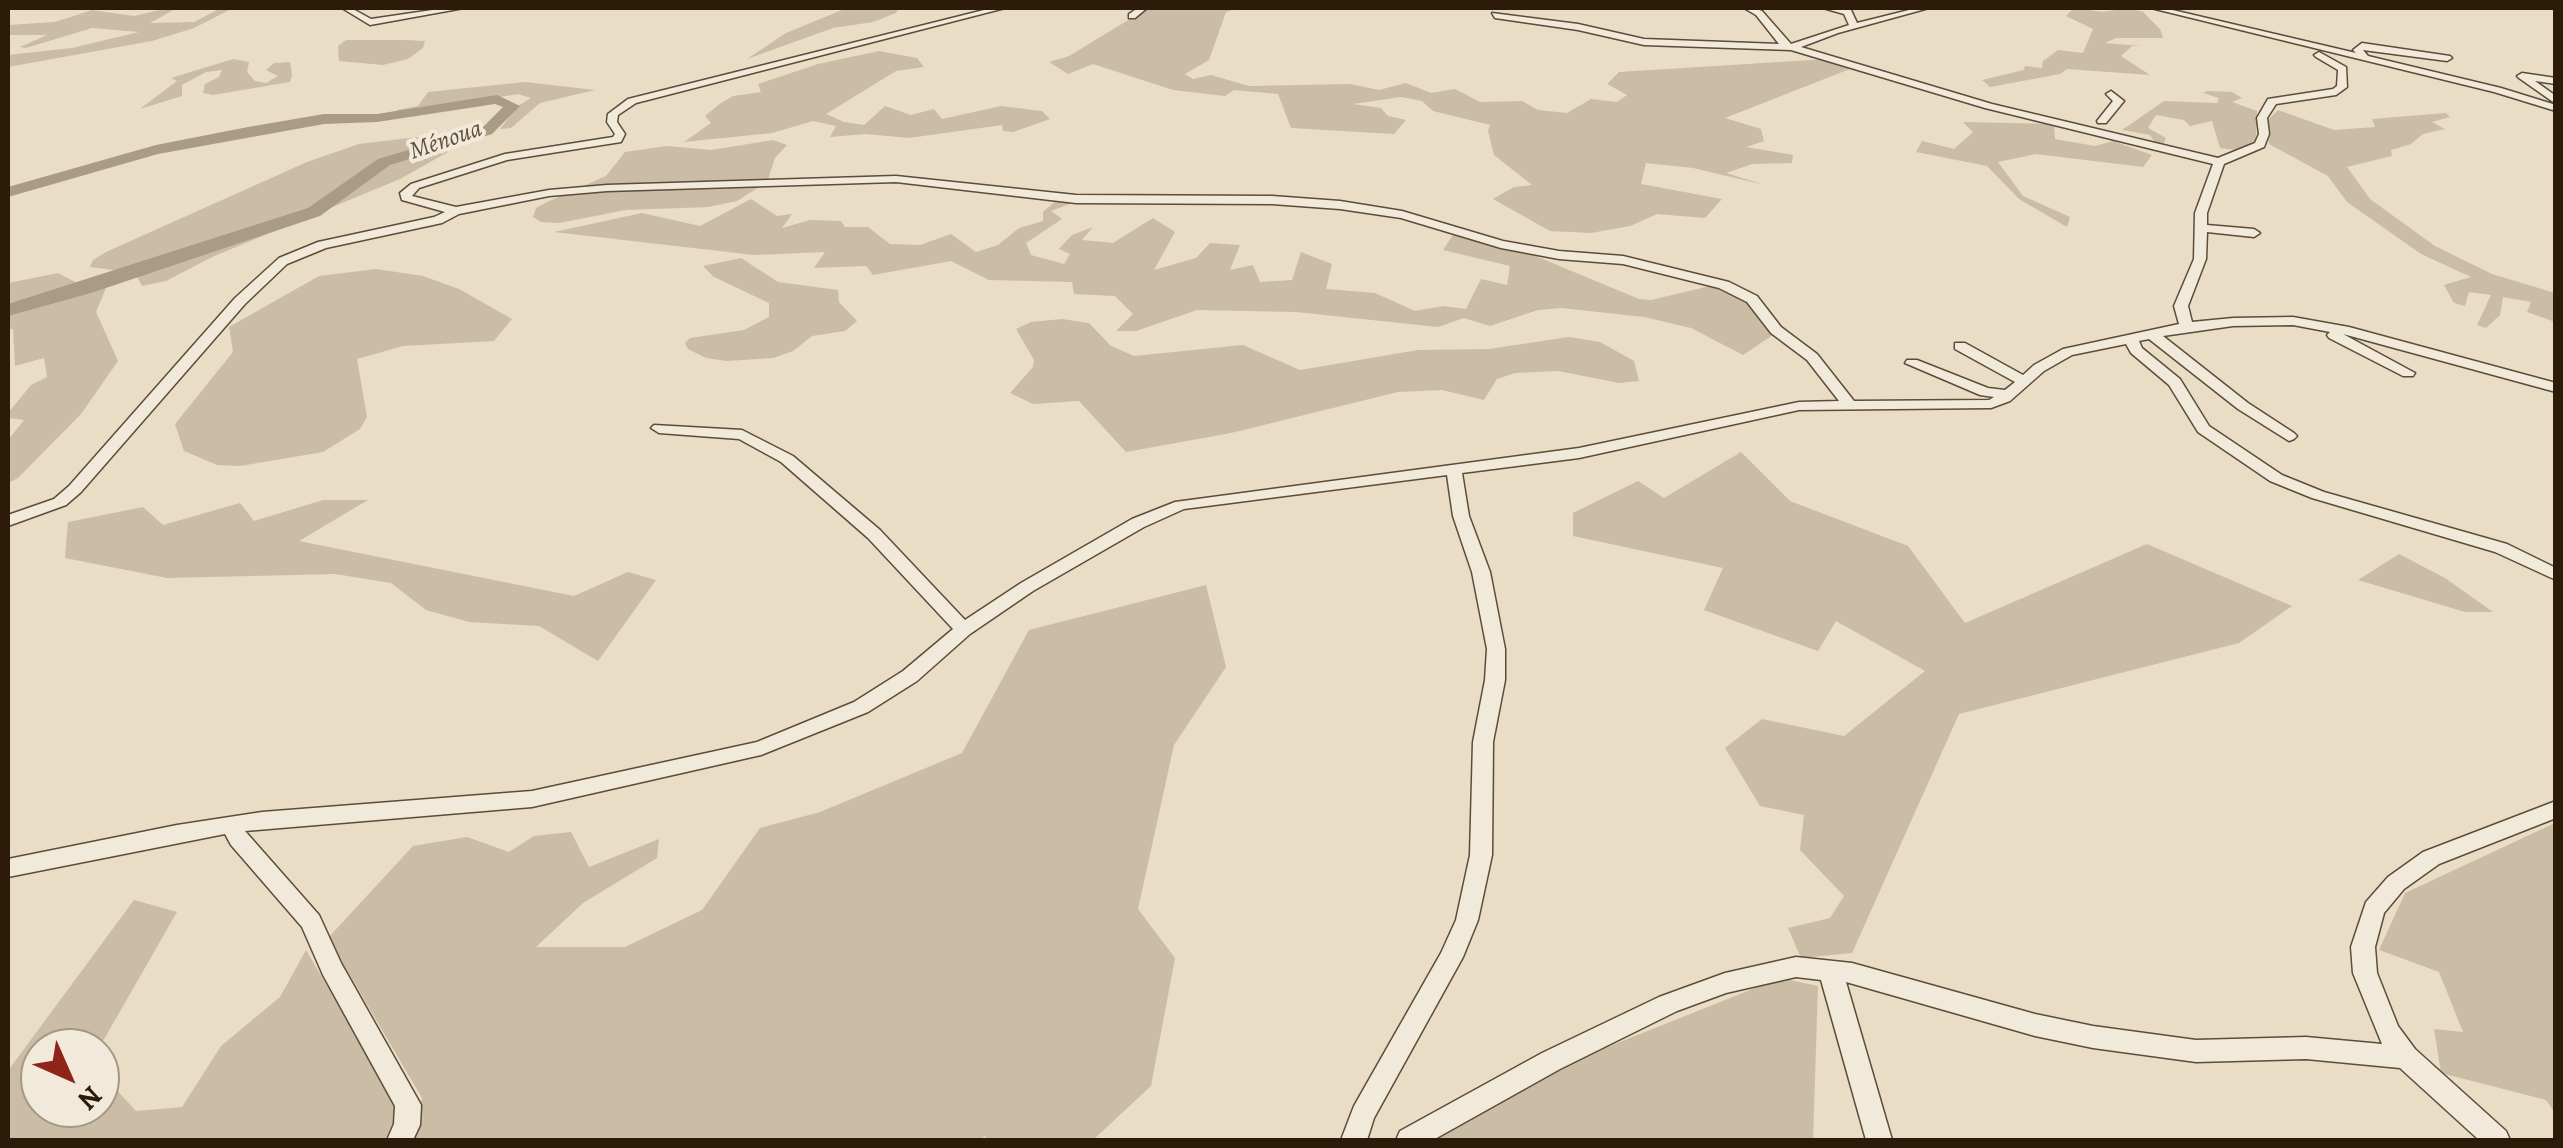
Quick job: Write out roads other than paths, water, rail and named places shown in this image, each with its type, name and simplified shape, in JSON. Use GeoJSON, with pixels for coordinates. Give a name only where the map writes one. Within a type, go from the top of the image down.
{"type":"FeatureCollection","features":[{"type":"Feature","properties":{"kind":"street"},"geometry":{"type":"LineString","coordinates":[[346,8],[370,22],[460,8]]}},
{"type":"Feature","properties":{"kind":"street"},"geometry":{"type":"LineString","coordinates":[[456,212],[410,200],[406,192],[422,182],[472,166],[616,140],[620,134],[612,114],[632,100],[1001,8]]}},
{"type":"Feature","properties":{"kind":"street"},"geometry":{"type":"LineString","coordinates":[[1132,16],[1143,8]]}},
{"type":"Feature","properties":{"kind":"street"},"geometry":{"type":"LineString","coordinates":[[1748,8],[1759,14],[1789,47]]}},
{"type":"Feature","properties":{"kind":"street"},"geometry":{"type":"LineString","coordinates":[[1828,8],[1848,12],[1854,26]]}},
{"type":"Feature","properties":{"kind":"street"},"geometry":{"type":"LineString","coordinates":[[1789,47],[1924,8]]}},
{"type":"Feature","properties":{"kind":"street"},"geometry":{"type":"LineString","coordinates":[[2155,8],[2556,105]]}},
{"type":"Feature","properties":{"kind":"street"},"geometry":{"type":"LineString","coordinates":[[2228,13],[2236,26]]}},
{"type":"Feature","properties":{"kind":"street"},"geometry":{"type":"LineString","coordinates":[[1495,16],[1578,27],[1644,42],[1789,47],[1988,106],[2219,162],[2260,145],[2264,134],[2262,118],[2272,101],[2336,92],[2342,87],[2343,70],[2304,44]]}},
{"type":"Feature","properties":{"kind":"street"},"geometry":{"type":"LineString","coordinates":[[2366,60],[2358,50],[2362,46],[2447,58]]}},
{"type":"Feature","properties":{"kind":"street"},"geometry":{"type":"LineString","coordinates":[[2556,82],[2522,76],[2556,105]]}},
{"type":"Feature","properties":{"kind":"street"},"geometry":{"type":"LineString","coordinates":[[2102,122],[2119,100],[2111,94]]}},
{"type":"Feature","properties":{"kind":"street"},"geometry":{"type":"LineString","coordinates":[[2077,117],[2102,122],[2124,138]]}},
{"type":"Feature","properties":{"kind":"street"},"geometry":{"type":"LineString","coordinates":[[2187,327],[2181,306],[2200,259],[2204,200],[2219,162]]}},
{"type":"Feature","properties":{"kind":"street"},"geometry":{"type":"LineString","coordinates":[[8,521],[60,502],[75,489],[240,302],[283,261],[322,245],[447,218],[456,212],[549,193],[607,188],[896,179],[1076,199],[1272,200],[1402,215],[1502,244],[1559,255],[1623,260],[1724,285],[1752,299],[1776,330],[1812,357],[1851,407]]}},
{"type":"Feature","properties":{"kind":"street"},"geometry":{"type":"LineString","coordinates":[[2203,228],[2254,233]]}},
{"type":"Feature","properties":{"kind":"street"},"geometry":{"type":"LineString","coordinates":[[8,868],[231,825],[532,798],[761,748],[861,708],[910,676],[964,630],[1091,549],[1181,505],[1608,448],[1778,409],[1979,406],[2010,395],[2068,352],[2187,327],[2266,321],[2316,325],[2441,354],[2556,388]]}},
{"type":"Feature","properties":{"kind":"street"},"geometry":{"type":"LineString","coordinates":[[2316,325],[2408,373]]}},
{"type":"Feature","properties":{"kind":"street"},"geometry":{"type":"LineString","coordinates":[[2152,335],[2243,406],[2290,436]]}},
{"type":"Feature","properties":{"kind":"street"},"geometry":{"type":"LineString","coordinates":[[2131,338],[2136,350],[2174,382],[2202,429],[2276,478],[2318,496],[2501,548],[2556,575]]}},
{"type":"Feature","properties":{"kind":"street"},"geometry":{"type":"LineString","coordinates":[[1960,346],[2024,381]]}},
{"type":"Feature","properties":{"kind":"street"},"geometry":{"type":"LineString","coordinates":[[1912,363],[1985,392],[2010,395]]}},
{"type":"Feature","properties":{"kind":"street"},"geometry":{"type":"LineString","coordinates":[[659,428],[742,435],[787,460],[874,534],[927,595],[964,630]]}},
{"type":"Feature","properties":{"kind":"street"},"geometry":{"type":"LineString","coordinates":[[1354,1140],[1363,1114],[1451,956],[1467,920],[1481,855],[1483,742],[1495,680],[1496,649],[1481,572],[1462,516],[1454,471]]}},
{"type":"Feature","properties":{"kind":"street"},"geometry":{"type":"LineString","coordinates":[[2380,1042],[2365,974],[2364,947],[2374,909],[2396,882],[2432,858],[2556,809]]}},
{"type":"Feature","properties":{"kind":"street"},"geometry":{"type":"LineString","coordinates":[[231,825],[311,922],[331,968],[396,1080],[408,1105],[407,1125],[400,1140]]}},
{"type":"Feature","properties":{"kind":"street"},"geometry":{"type":"LineString","coordinates":[[1409,1140],[1551,1061],[1668,1004],[1796,967],[1830,969],[2035,1025],[2196,1051],[2380,1042],[2406,1057],[2497,1140]]}},
{"type":"Feature","properties":{"kind":"street"},"geometry":{"type":"LineString","coordinates":[[1830,969],[1879,1140]]}},
{"type":"Feature","properties":{"kind":"waterway","name":"Ménoua"},"geometry":{"type":"LineString","coordinates":[[8,192],[156,150],[324,119],[377,118],[497,99],[513,106],[487,131],[384,162],[314,212],[84,289],[8,310]]}}]}
